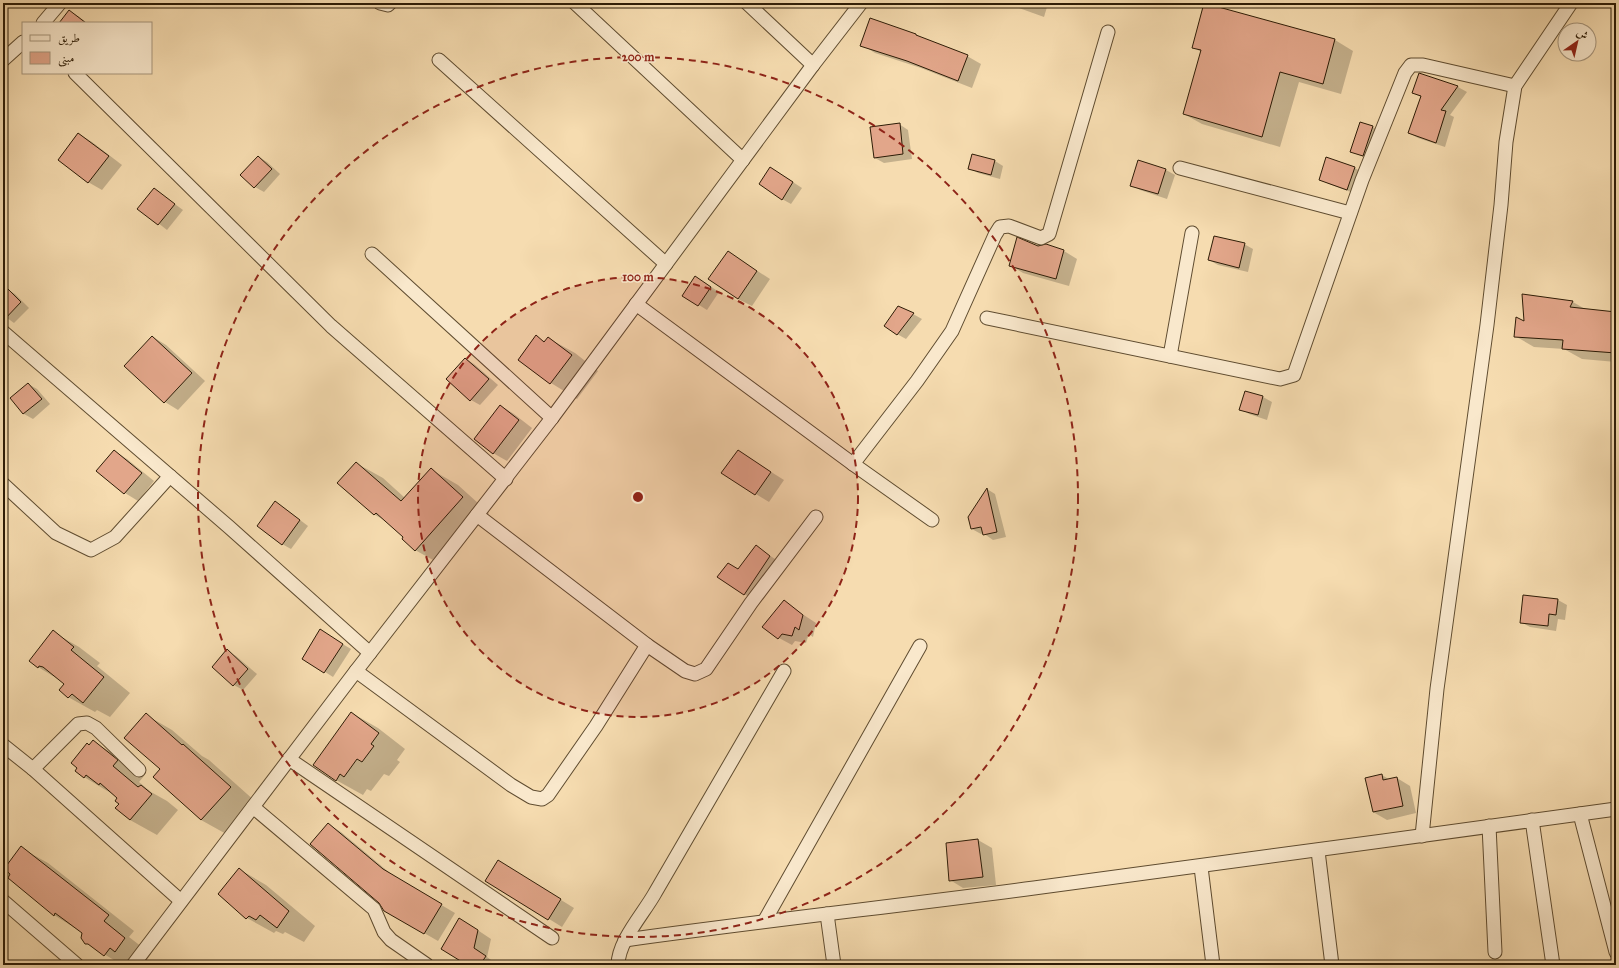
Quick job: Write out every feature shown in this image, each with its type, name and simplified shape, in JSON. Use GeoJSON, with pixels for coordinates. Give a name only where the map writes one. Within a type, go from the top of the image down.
{"type":"FeatureCollection","features":[{"type":"Feature","properties":{"kind":"street"},"geometry":{"type":"LineString","coordinates":[[44,22],[60,3]]}},
{"type":"Feature","properties":{"kind":"street"},"geometry":{"type":"LineString","coordinates":[[380,3],[388,5],[390,3]]}},
{"type":"Feature","properties":{"kind":"street"},"geometry":{"type":"LineString","coordinates":[[574,3],[743,160]]}},
{"type":"Feature","properties":{"kind":"street"},"geometry":{"type":"LineString","coordinates":[[747,3],[812,65]]}},
{"type":"Feature","properties":{"kind":"street"},"geometry":{"type":"LineString","coordinates":[[133,965],[356,671],[506,479],[812,65],[861,3]]}},
{"type":"Feature","properties":{"kind":"street"},"geometry":{"type":"LineString","coordinates":[[1422,836],[1436,689],[1486,333],[1501,205],[1506,142],[1515,86],[1570,3]]}},
{"type":"Feature","properties":{"kind":"street"},"geometry":{"type":"LineString","coordinates":[[853,464],[917,381],[952,330],[1000,227],[1009,226],[1041,238],[1049,234],[1108,32]]}},
{"type":"Feature","properties":{"kind":"street"},"geometry":{"type":"LineString","coordinates":[[3,60],[22,43]]}},
{"type":"Feature","properties":{"kind":"street"},"geometry":{"type":"LineString","coordinates":[[439,60],[666,264]]}},
{"type":"Feature","properties":{"kind":"street"},"geometry":{"type":"LineString","coordinates":[[986,318],[1280,379],[1294,375],[1362,180],[1402,80],[1411,65],[1423,65],[1515,86]]}},
{"type":"Feature","properties":{"kind":"street"},"geometry":{"type":"LineString","coordinates":[[76,74],[331,326],[506,479]]}},
{"type":"Feature","properties":{"kind":"street"},"geometry":{"type":"LineString","coordinates":[[1180,168],[1350,213]]}},
{"type":"Feature","properties":{"kind":"street"},"geometry":{"type":"LineString","coordinates":[[1170,356],[1192,233]]}},
{"type":"Feature","properties":{"kind":"street"},"geometry":{"type":"LineString","coordinates":[[372,254],[552,418]]}},
{"type":"Feature","properties":{"kind":"street"},"geometry":{"type":"LineString","coordinates":[[636,304],[853,464],[932,520]]}},
{"type":"Feature","properties":{"kind":"street"},"geometry":{"type":"LineString","coordinates":[[3,332],[170,476],[370,654]]}},
{"type":"Feature","properties":{"kind":"street"},"geometry":{"type":"LineString","coordinates":[[3,484],[56,533],[91,550],[116,537],[170,476]]}},
{"type":"Feature","properties":{"kind":"street"},"geometry":{"type":"LineString","coordinates":[[477,516],[648,645],[685,671],[696,674],[706,669],[751,603],[816,517]]}},
{"type":"Feature","properties":{"kind":"street"},"geometry":{"type":"LineString","coordinates":[[356,671],[511,785],[531,797],[542,799],[548,795],[596,726],[648,645]]}},
{"type":"Feature","properties":{"kind":"street"},"geometry":{"type":"LineString","coordinates":[[765,920],[920,646]]}},
{"type":"Feature","properties":{"kind":"street"},"geometry":{"type":"LineString","coordinates":[[618,965],[625,940],[646,909],[720,778],[784,670]]}},
{"type":"Feature","properties":{"kind":"street"},"geometry":{"type":"LineString","coordinates":[[33,769],[78,724],[87,723],[96,728],[139,770]]}},
{"type":"Feature","properties":{"kind":"street"},"geometry":{"type":"LineString","coordinates":[[3,745],[33,769],[181,901]]}},
{"type":"Feature","properties":{"kind":"street"},"geometry":{"type":"LineString","coordinates":[[289,759],[552,938]]}},
{"type":"Feature","properties":{"kind":"street"},"geometry":{"type":"LineString","coordinates":[[253,807],[374,909],[384,932],[413,961],[427,965]]}},
{"type":"Feature","properties":{"kind":"street"},"geometry":{"type":"LineString","coordinates":[[625,940],[765,920],[896,906],[1201,867],[1616,809]]}},
{"type":"Feature","properties":{"kind":"street"},"geometry":{"type":"LineString","coordinates":[[1580,814],[1615,945]]}},
{"type":"Feature","properties":{"kind":"street"},"geometry":{"type":"LineString","coordinates":[[1532,820],[1553,965]]}},
{"type":"Feature","properties":{"kind":"street"},"geometry":{"type":"LineString","coordinates":[[1489,826],[1494,952]]}},
{"type":"Feature","properties":{"kind":"street"},"geometry":{"type":"LineString","coordinates":[[1318,851],[1332,965]]}},
{"type":"Feature","properties":{"kind":"street"},"geometry":{"type":"LineString","coordinates":[[1201,867],[1213,965]]}},
{"type":"Feature","properties":{"kind":"street"},"geometry":{"type":"LineString","coordinates":[[3,901],[77,965]]}},
{"type":"Feature","properties":{"kind":"street"},"geometry":{"type":"LineString","coordinates":[[827,914],[834,965]]}},
{"type":"Feature","properties":{"kind":"building"},"geometry":{"type":"Polygon","coordinates":[[[1204,3],[1335,39],[1323,84],[1280,72],[1262,137],[1183,114],[1201,50],[1192,48],[1204,3]]]}},
{"type":"Feature","properties":{"kind":"building"},"geometry":{"type":"Polygon","coordinates":[[[69,10],[85,22],[60,22],[69,10]]]}},
{"type":"Feature","properties":{"kind":"building"},"geometry":{"type":"Polygon","coordinates":[[[870,18],[916,34],[968,55],[958,81],[907,61],[860,46],[870,18]]]}},
{"type":"Feature","properties":{"kind":"building"},"geometry":{"type":"Polygon","coordinates":[[[1419,73],[1458,86],[1441,110],[1446,111],[1436,143],[1408,133],[1421,96],[1412,93],[1419,73]]]}},
{"type":"Feature","properties":{"kind":"building"},"geometry":{"type":"Polygon","coordinates":[[[1360,122],[1373,126],[1363,156],[1350,152],[1360,122]]]}},
{"type":"Feature","properties":{"kind":"building"},"geometry":{"type":"Polygon","coordinates":[[[900,123],[903,154],[874,158],[870,127],[900,123]]]}},
{"type":"Feature","properties":{"kind":"building"},"geometry":{"type":"Polygon","coordinates":[[[78,133],[109,156],[88,183],[58,160],[78,133]]]}},
{"type":"Feature","properties":{"kind":"building"},"geometry":{"type":"Polygon","coordinates":[[[972,154],[995,160],[991,175],[968,169],[972,154]]]}},
{"type":"Feature","properties":{"kind":"building"},"geometry":{"type":"Polygon","coordinates":[[[258,156],[272,169],[254,188],[240,175],[258,156]]]}},
{"type":"Feature","properties":{"kind":"building"},"geometry":{"type":"Polygon","coordinates":[[[1326,157],[1355,167],[1347,190],[1319,180],[1326,157]]]}},
{"type":"Feature","properties":{"kind":"building"},"geometry":{"type":"Polygon","coordinates":[[[1138,160],[1166,169],[1158,194],[1130,186],[1138,160]]]}},
{"type":"Feature","properties":{"kind":"building"},"geometry":{"type":"Polygon","coordinates":[[[770,167],[793,182],[782,200],[759,184],[770,167]]]}},
{"type":"Feature","properties":{"kind":"building"},"geometry":{"type":"Polygon","coordinates":[[[154,188],[175,204],[158,225],[137,209],[154,188]]]}},
{"type":"Feature","properties":{"kind":"building"},"geometry":{"type":"Polygon","coordinates":[[[1214,236],[1245,243],[1239,268],[1208,260],[1214,236]]]}},
{"type":"Feature","properties":{"kind":"building"},"geometry":{"type":"Polygon","coordinates":[[[1017,237],[1038,246],[1046,244],[1064,250],[1056,279],[1009,266],[1017,237]]]}},
{"type":"Feature","properties":{"kind":"building"},"geometry":{"type":"Polygon","coordinates":[[[728,251],[757,271],[738,299],[708,279],[728,251]]]}},
{"type":"Feature","properties":{"kind":"building"},"geometry":{"type":"Polygon","coordinates":[[[695,276],[711,287],[698,306],[682,296],[695,276]]]}},
{"type":"Feature","properties":{"kind":"building"},"geometry":{"type":"Polygon","coordinates":[[[3,284],[21,302],[3,321],[3,284]]]}},
{"type":"Feature","properties":{"kind":"building"},"geometry":{"type":"Polygon","coordinates":[[[1522,294],[1573,301],[1570,307],[1616,312],[1616,353],[1562,349],[1563,340],[1514,337],[1516,317],[1524,321],[1522,294]]]}},
{"type":"Feature","properties":{"kind":"building"},"geometry":{"type":"Polygon","coordinates":[[[898,306],[914,313],[897,335],[884,326],[898,306]]]}},
{"type":"Feature","properties":{"kind":"building"},"geometry":{"type":"Polygon","coordinates":[[[536,335],[544,342],[548,337],[572,355],[550,384],[518,360],[536,335]]]}},
{"type":"Feature","properties":{"kind":"building"},"geometry":{"type":"Polygon","coordinates":[[[152,336],[192,373],[164,403],[124,366],[152,336]]]}},
{"type":"Feature","properties":{"kind":"building"},"geometry":{"type":"Polygon","coordinates":[[[465,358],[489,379],[470,401],[446,379],[465,358]]]}},
{"type":"Feature","properties":{"kind":"building"},"geometry":{"type":"Polygon","coordinates":[[[28,383],[42,399],[23,414],[10,398],[28,383]]]}},
{"type":"Feature","properties":{"kind":"building"},"geometry":{"type":"Polygon","coordinates":[[[1245,391],[1263,396],[1258,415],[1239,410],[1245,391]]]}},
{"type":"Feature","properties":{"kind":"building"},"geometry":{"type":"Polygon","coordinates":[[[500,405],[519,420],[493,454],[474,439],[500,405]]]}},
{"type":"Feature","properties":{"kind":"building"},"geometry":{"type":"Polygon","coordinates":[[[114,450],[142,473],[124,494],[96,471],[114,450]]]}},
{"type":"Feature","properties":{"kind":"building"},"geometry":{"type":"Polygon","coordinates":[[[738,450],[771,472],[755,495],[721,473],[738,450]]]}},
{"type":"Feature","properties":{"kind":"building"},"geometry":{"type":"Polygon","coordinates":[[[356,462],[401,501],[431,468],[463,497],[415,551],[402,539],[403,537],[376,513],[374,515],[337,483],[356,462]]]}},
{"type":"Feature","properties":{"kind":"building"},"geometry":{"type":"Polygon","coordinates":[[[987,488],[997,532],[983,535],[981,527],[971,529],[968,517],[987,488]]]}},
{"type":"Feature","properties":{"kind":"building"},"geometry":{"type":"Polygon","coordinates":[[[275,501],[300,520],[282,545],[257,526],[275,501]]]}},
{"type":"Feature","properties":{"kind":"building"},"geometry":{"type":"Polygon","coordinates":[[[756,545],[770,556],[744,595],[717,577],[728,563],[738,569],[756,545]]]}},
{"type":"Feature","properties":{"kind":"building"},"geometry":{"type":"Polygon","coordinates":[[[1523,595],[1558,599],[1556,615],[1549,614],[1548,626],[1520,623],[1523,595]]]}},
{"type":"Feature","properties":{"kind":"building"},"geometry":{"type":"Polygon","coordinates":[[[784,600],[803,615],[799,630],[795,627],[792,636],[782,634],[778,639],[762,627],[784,600]]]}},
{"type":"Feature","properties":{"kind":"building"},"geometry":{"type":"Polygon","coordinates":[[[320,629],[343,644],[324,673],[302,659],[320,629]]]}},
{"type":"Feature","properties":{"kind":"building"},"geometry":{"type":"Polygon","coordinates":[[[53,630],[74,647],[71,650],[104,677],[83,703],[72,694],[68,698],[59,690],[64,684],[43,667],[39,666],[38,668],[29,661],[53,630]]]}},
{"type":"Feature","properties":{"kind":"building"},"geometry":{"type":"Polygon","coordinates":[[[227,649],[248,669],[233,686],[212,667],[227,649]]]}},
{"type":"Feature","properties":{"kind":"building"},"geometry":{"type":"Polygon","coordinates":[[[351,712],[379,733],[371,744],[374,746],[362,762],[357,759],[344,777],[340,774],[336,781],[313,765],[351,712]]]}},
{"type":"Feature","properties":{"kind":"building"},"geometry":{"type":"Polygon","coordinates":[[[146,713],[231,787],[201,820],[153,777],[160,769],[124,738],[146,713]]]}},
{"type":"Feature","properties":{"kind":"building"},"geometry":{"type":"Polygon","coordinates":[[[93,740],[118,760],[113,766],[138,787],[141,785],[152,794],[130,820],[115,808],[119,804],[115,801],[117,798],[100,783],[99,785],[86,775],[84,778],[75,771],[77,768],[71,763],[87,743],[89,745],[93,740]]]}},
{"type":"Feature","properties":{"kind":"building"},"geometry":{"type":"Polygon","coordinates":[[[1382,774],[1383,780],[1397,777],[1403,806],[1373,812],[1365,778],[1382,774]]]}},
{"type":"Feature","properties":{"kind":"building"},"geometry":{"type":"Polygon","coordinates":[[[328,823],[383,869],[442,904],[424,934],[384,911],[379,903],[310,844],[328,823]]]}},
{"type":"Feature","properties":{"kind":"building"},"geometry":{"type":"Polygon","coordinates":[[[978,839],[983,877],[949,881],[946,843],[978,839]]]}},
{"type":"Feature","properties":{"kind":"building"},"geometry":{"type":"Polygon","coordinates":[[[21,846],[109,915],[104,921],[125,938],[115,952],[110,948],[104,956],[88,944],[85,944],[81,938],[82,933],[55,913],[54,916],[8,878],[10,874],[4,869],[21,846]]]}},
{"type":"Feature","properties":{"kind":"building"},"geometry":{"type":"Polygon","coordinates":[[[498,860],[561,899],[548,920],[485,881],[498,860]]]}},
{"type":"Feature","properties":{"kind":"building"},"geometry":{"type":"Polygon","coordinates":[[[239,868],[289,911],[277,928],[260,915],[256,920],[249,916],[246,919],[218,894],[239,868]]]}},
{"type":"Feature","properties":{"kind":"building"},"geometry":{"type":"Polygon","coordinates":[[[459,918],[478,930],[474,948],[486,956],[480,965],[467,965],[441,949],[459,918]]]}}]}
